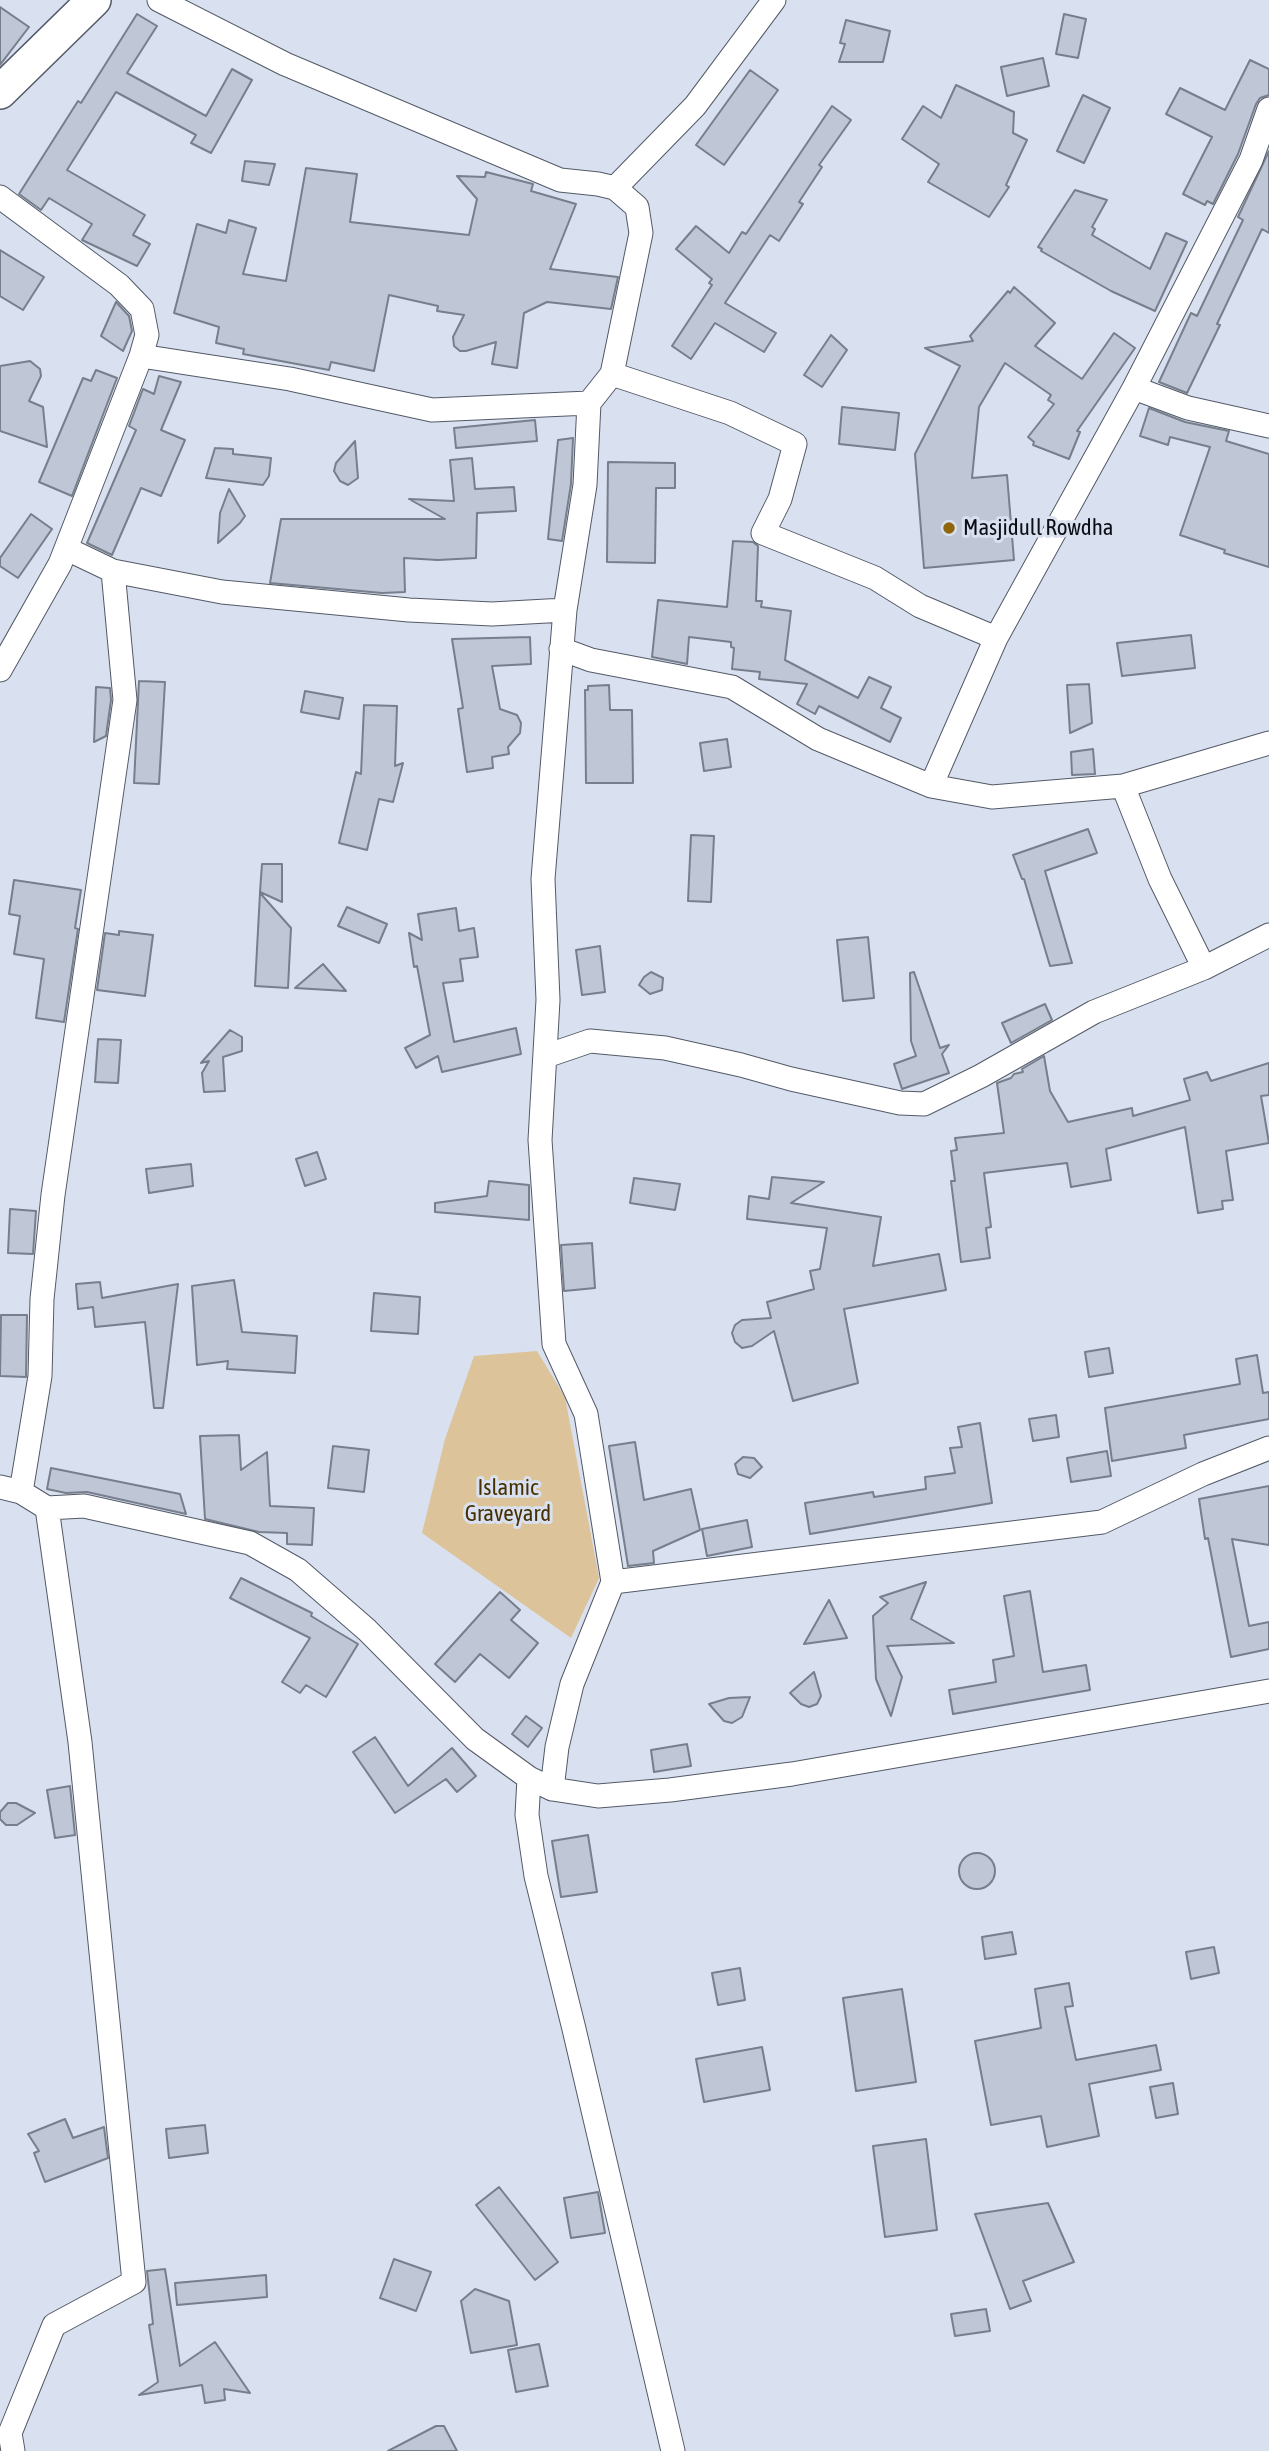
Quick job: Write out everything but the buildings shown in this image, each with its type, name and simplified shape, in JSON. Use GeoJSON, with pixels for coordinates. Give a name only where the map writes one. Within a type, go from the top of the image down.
{"type":"FeatureCollection","features":[{"type":"Feature","properties":{"kind":"street"},"geometry":{"type":"LineString","coordinates":[[0,92],[94,0]]}},
{"type":"Feature","properties":{"kind":"street"},"geometry":{"type":"LineString","coordinates":[[159,0],[285,64],[560,180],[615,188],[637,207],[641,233],[612,374],[590,403],[585,485],[561,649],[542,879],[548,1000],[540,1140],[554,1344],[586,1414],[613,1581],[572,1684],[552,1788]]}},
{"type":"Feature","properties":{"kind":"street"},"geometry":{"type":"LineString","coordinates":[[615,188],[695,106],[774,0]]}},
{"type":"Feature","properties":{"kind":"street"},"geometry":{"type":"LineString","coordinates":[[931,786],[996,638],[1134,388],[1251,160],[1269,109]]}},
{"type":"Feature","properties":{"kind":"street"},"geometry":{"type":"LineString","coordinates":[[0,197],[119,285],[142,309],[147,335],[67,549],[0,670]]}},
{"type":"Feature","properties":{"kind":"street"},"geometry":{"type":"LineString","coordinates":[[141,356],[290,379],[432,410],[590,403]]}},
{"type":"Feature","properties":{"kind":"street"},"geometry":{"type":"LineString","coordinates":[[612,374],[730,414],[796,444],[780,499],[763,533],[875,578],[920,606],[996,638]]}},
{"type":"Feature","properties":{"kind":"street"},"geometry":{"type":"LineString","coordinates":[[1134,388],[1188,408],[1269,426]]}},
{"type":"Feature","properties":{"kind":"street"},"geometry":{"type":"LineString","coordinates":[[67,549],[113,571],[222,592],[409,610],[492,614],[565,610]]}},
{"type":"Feature","properties":{"kind":"street"},"geometry":{"type":"LineString","coordinates":[[113,571],[125,700],[53,1195],[43,1299],[40,1376],[10,1489],[47,1508],[84,1506],[250,1543],[298,1570],[367,1630],[475,1739],[528,1778],[552,1788],[598,1796],[738,1781],[1269,1691]]}},
{"type":"Feature","properties":{"kind":"street"},"geometry":{"type":"LineString","coordinates":[[561,649],[591,660],[732,687],[818,739],[931,786],[992,797],[1123,786],[1269,743]]}},
{"type":"Feature","properties":{"kind":"street"},"geometry":{"type":"LineString","coordinates":[[1123,786],[1160,879],[1204,968]]}},
{"type":"Feature","properties":{"kind":"street"},"geometry":{"type":"LineString","coordinates":[[546,1056],[590,1041],[665,1048],[900,1103],[924,1104],[981,1076],[1094,1012],[1204,968],[1269,935]]}},
{"type":"Feature","properties":{"kind":"street"},"geometry":{"type":"LineString","coordinates":[[613,1581],[1102,1522],[1269,1448]]}},
{"type":"Feature","properties":{"kind":"street"},"geometry":{"type":"LineString","coordinates":[[13,2451],[10,2433],[54,2325],[134,2282],[80,1742],[47,1508]]}},
{"type":"Feature","properties":{"kind":"street"},"geometry":{"type":"LineString","coordinates":[[528,1778],[527,1815],[536,1876],[673,2451]]}},
{"type":"Feature","properties":{"kind":"green space","name":"Islamic Graveyard"},"geometry":{"type":"Polygon","coordinates":[[[537,1351],[565,1397],[599,1578],[571,1638],[422,1533],[445,1439],[474,1356],[537,1351]]]}},
{"type":"Feature","properties":{"kind":"place","name":"Masjidull Rowdha"},"geometry":{"type":"Point","coordinates":[949,528]}}]}
